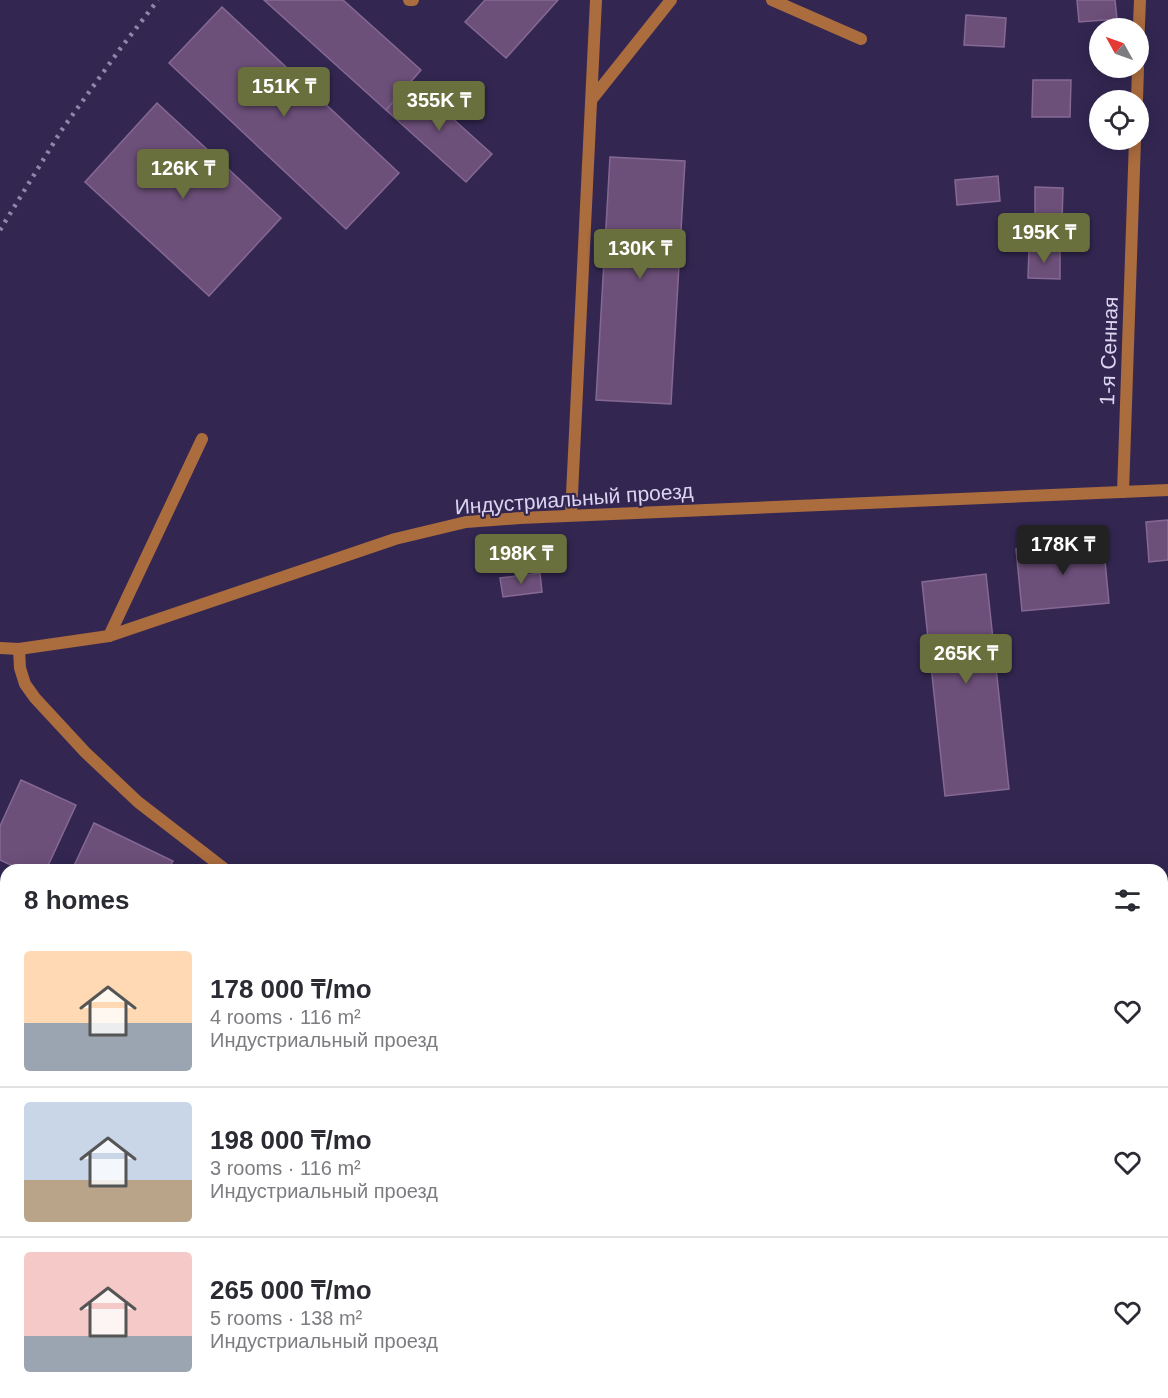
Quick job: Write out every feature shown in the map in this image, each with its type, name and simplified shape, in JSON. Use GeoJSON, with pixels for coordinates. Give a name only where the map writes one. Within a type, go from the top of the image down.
{"type":"FeatureCollection","features":[{"type":"Feature","properties":{"kind":"street"},"geometry":{"type":"LineString","coordinates":[[571,515],[596,0]]}},
{"type":"Feature","properties":{"kind":"street"},"geometry":{"type":"LineString","coordinates":[[592,99],[671,0]]}},
{"type":"Feature","properties":{"kind":"street"},"geometry":{"type":"LineString","coordinates":[[772,0],[861,39]]}},
{"type":"Feature","properties":{"kind":"street"},"geometry":{"type":"LineString","coordinates":[[1139,18],[1140,0]]}},
{"type":"Feature","properties":{"kind":"street","name":"1-я Сенная"},"geometry":{"type":"LineString","coordinates":[[1124,492],[1135,150]]}},
{"type":"Feature","properties":{"kind":"street"},"geometry":{"type":"LineString","coordinates":[[109,636],[202,439]]}},
{"type":"Feature","properties":{"kind":"street","name":"Индустриальный проезд"},"geometry":{"type":"LineString","coordinates":[[0,648],[19,649],[109,636],[395,539],[466,522],[571,515],[1168,490]]}},
{"type":"Feature","properties":{"kind":"street"},"geometry":{"type":"LineString","coordinates":[[19,649],[20,668],[25,684],[34,698],[70,737],[138,802],[218,864]]}},
{"type":"Feature","properties":{"kind":"building"},"geometry":{"type":"Polygon","coordinates":[[[264,0],[343,0],[421,70],[386,110],[264,0]]]}},
{"type":"Feature","properties":{"kind":"building"},"geometry":{"type":"Polygon","coordinates":[[[485,0],[558,0],[506,58],[465,22],[485,0]]]}},
{"type":"Feature","properties":{"kind":"building"},"geometry":{"type":"Polygon","coordinates":[[[1077,0],[1115,0],[1117,18],[1089,18],[1089,21],[1079,22],[1077,0]]]}},
{"type":"Feature","properties":{"kind":"building"},"geometry":{"type":"Polygon","coordinates":[[[222,7],[399,173],[346,229],[169,63],[222,7]]]}},
{"type":"Feature","properties":{"kind":"building"},"geometry":{"type":"Polygon","coordinates":[[[966,15],[1006,18],[1004,47],[964,45],[966,15]]]}},
{"type":"Feature","properties":{"kind":"building"},"geometry":{"type":"Polygon","coordinates":[[[1033,80],[1071,80],[1070,117],[1032,117],[1033,80]]]}},
{"type":"Feature","properties":{"kind":"building"},"geometry":{"type":"Polygon","coordinates":[[[411,81],[492,154],[466,182],[386,110],[411,81]]]}},
{"type":"Feature","properties":{"kind":"building"},"geometry":{"type":"Polygon","coordinates":[[[157,103],[281,218],[209,296],[85,182],[157,103]]]}},
{"type":"Feature","properties":{"kind":"building"},"geometry":{"type":"Polygon","coordinates":[[[610,157],[685,161],[671,404],[596,400],[610,157]]]}},
{"type":"Feature","properties":{"kind":"building"},"geometry":{"type":"Polygon","coordinates":[[[998,176],[1000,201],[957,205],[955,180],[998,176]]]}},
{"type":"Feature","properties":{"kind":"building"},"geometry":{"type":"Polygon","coordinates":[[[1035,187],[1063,188],[1062,221],[1035,221],[1035,187]]]}},
{"type":"Feature","properties":{"kind":"building"},"geometry":{"type":"Polygon","coordinates":[[[1029,249],[1060,249],[1060,279],[1028,278],[1029,249]]]}},
{"type":"Feature","properties":{"kind":"building"},"geometry":{"type":"Polygon","coordinates":[[[1168,520],[1168,560],[1149,562],[1146,522],[1168,520]]]}},
{"type":"Feature","properties":{"kind":"building"},"geometry":{"type":"Polygon","coordinates":[[[1103,540],[1109,603],[1022,611],[1016,549],[1103,540]]]}},
{"type":"Feature","properties":{"kind":"building"},"geometry":{"type":"Polygon","coordinates":[[[540,573],[542,592],[503,597],[500,578],[540,573]]]}},
{"type":"Feature","properties":{"kind":"building"},"geometry":{"type":"Polygon","coordinates":[[[986,574],[1009,789],[945,796],[922,582],[986,574]]]}},
{"type":"Feature","properties":{"kind":"building"},"geometry":{"type":"Polygon","coordinates":[[[21,780],[76,805],[49,864],[8,864],[0,860],[0,826],[21,780]]]}},
{"type":"Feature","properties":{"kind":"building"},"geometry":{"type":"Polygon","coordinates":[[[94,823],[173,861],[171,864],[75,864],[94,823]]]}},
{"type":"Feature","properties":{"kind":"railway"},"geometry":{"type":"LineString","coordinates":[[0,230],[61,131],[158,0]]}}]}
